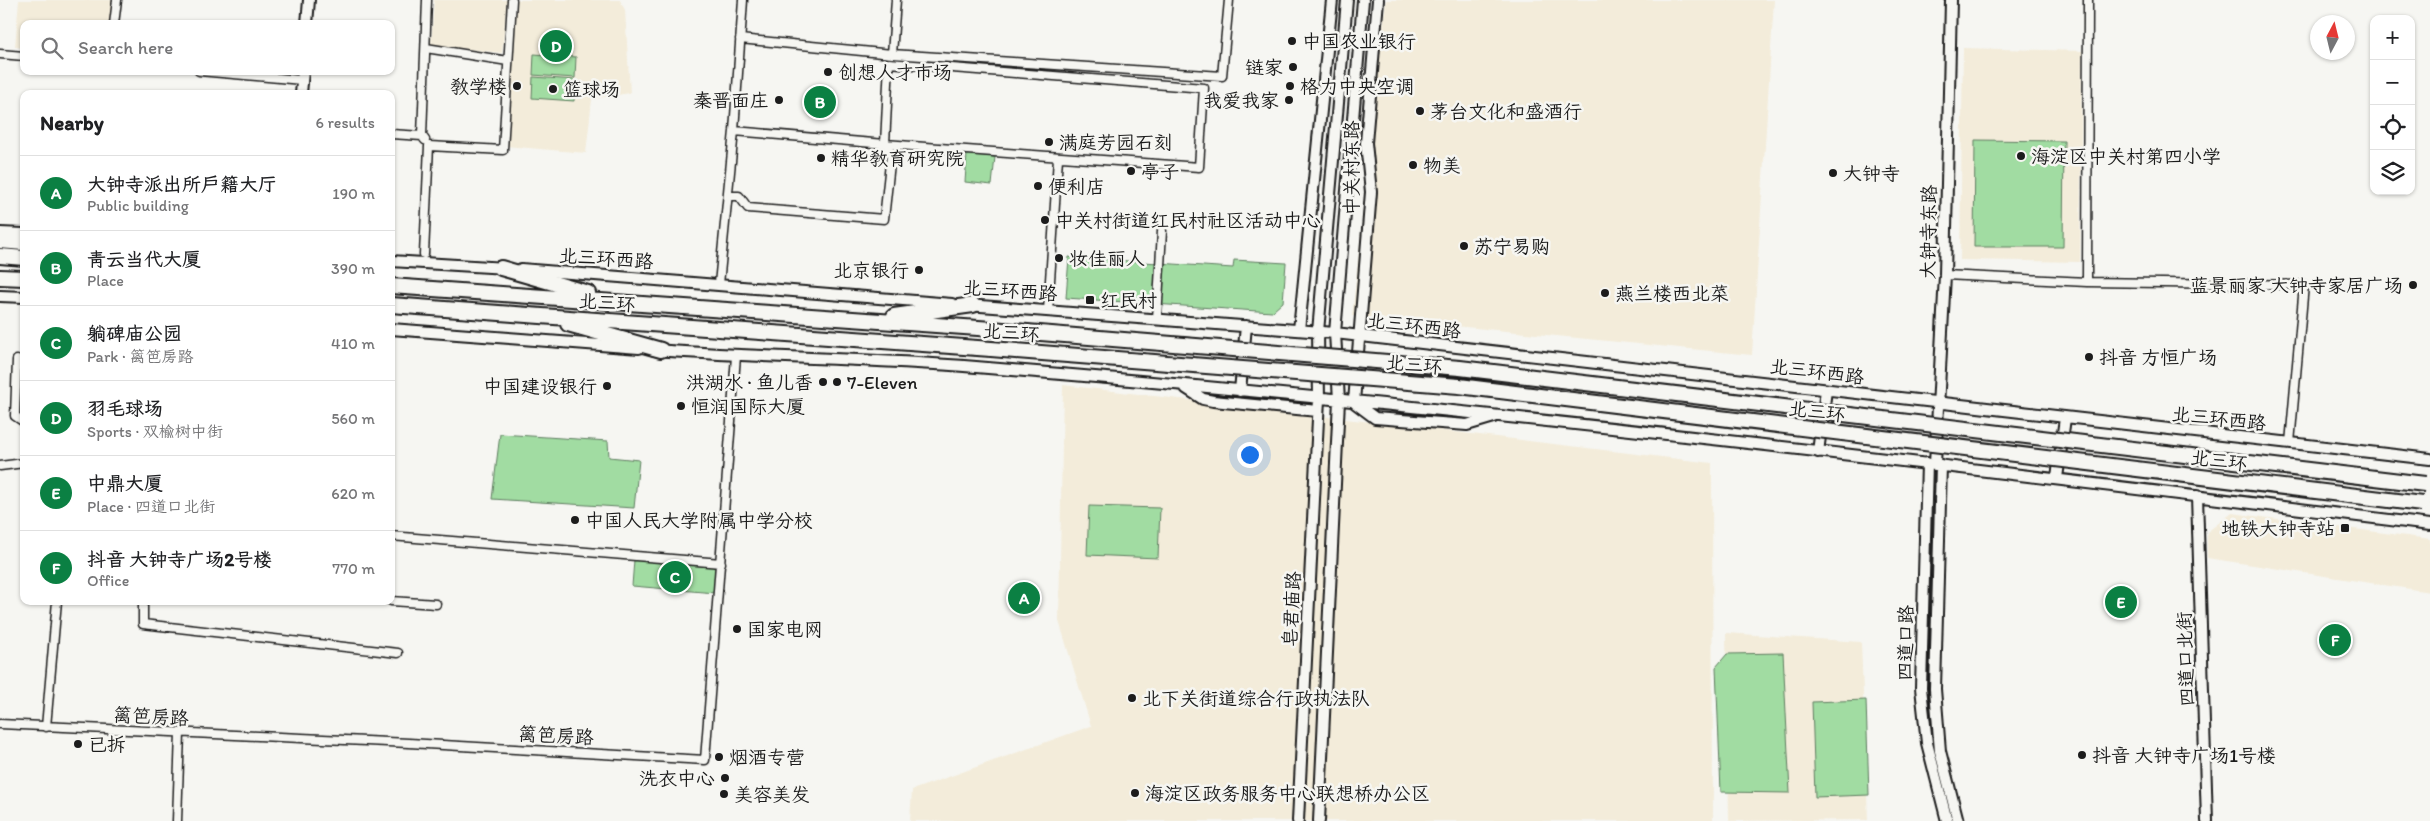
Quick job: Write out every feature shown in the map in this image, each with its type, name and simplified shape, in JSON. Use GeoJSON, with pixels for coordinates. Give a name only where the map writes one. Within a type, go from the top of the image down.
{"type":"FeatureCollection","features":[{"type":"Feature","properties":{"kind":"highway"},"geometry":{"type":"LineString","coordinates":[[0,241],[20,243]]}},
{"type":"Feature","properties":{"kind":"highway"},"geometry":{"type":"LineString","coordinates":[[0,256],[20,258]]}},
{"type":"Feature","properties":{"kind":"highway"},"geometry":{"type":"LineString","coordinates":[[501,268],[612,300]]}},
{"type":"Feature","properties":{"kind":"highway"},"geometry":{"type":"LineString","coordinates":[[0,276],[20,278]]}},
{"type":"Feature","properties":{"kind":"highway","name":"北三环"},"geometry":{"type":"LineString","coordinates":[[395,285],[417,288],[612,300],[863,320],[992,328],[1460,368],[2427,485]]}},
{"type":"Feature","properties":{"kind":"highway","name":"北三环"},"geometry":{"type":"LineString","coordinates":[[395,305],[1459,386],[2426,504]]}},
{"type":"Feature","properties":{"kind":"highway"},"geometry":{"type":"LineString","coordinates":[[863,320],[973,305]]}},
{"type":"Feature","properties":{"kind":"highway"},"geometry":{"type":"LineString","coordinates":[[395,310],[418,307]]}},
{"type":"Feature","properties":{"kind":"highway"},"geometry":{"type":"LineString","coordinates":[[541,316],[661,350]]}},
{"type":"Feature","properties":{"kind":"street"},"geometry":{"type":"LineString","coordinates":[[114,20],[116,0]]}},
{"type":"Feature","properties":{"kind":"street"},"geometry":{"type":"LineString","coordinates":[[306,20],[308,0]]}},
{"type":"Feature","properties":{"kind":"street"},"geometry":{"type":"LineString","coordinates":[[424,254],[429,146],[422,136],[427,0]]}},
{"type":"Feature","properties":{"kind":"street"},"geometry":{"type":"LineString","coordinates":[[429,146],[503,150],[512,0]]}},
{"type":"Feature","properties":{"kind":"street"},"geometry":{"type":"LineString","coordinates":[[719,284],[734,131],[743,0]]}},
{"type":"Feature","properties":{"kind":"street"},"geometry":{"type":"LineString","coordinates":[[892,54],[896,0]]}},
{"type":"Feature","properties":{"kind":"street"},"geometry":{"type":"LineString","coordinates":[[740,40],[892,54],[1222,76],[1229,0]]}},
{"type":"Feature","properties":{"kind":"street","name":"中关村东路"},"geometry":{"type":"LineString","coordinates":[[1299,330],[1312,189],[1320,139],[1332,0]]}},
{"type":"Feature","properties":{"kind":"street","name":"中关村东路"},"geometry":{"type":"LineString","coordinates":[[1319,365],[1318,332],[1347,0]]}},
{"type":"Feature","properties":{"kind":"street","name":"中关村东路"},"geometry":{"type":"LineString","coordinates":[[1337,366],[1335,333],[1363,0]]}},
{"type":"Feature","properties":{"kind":"street","name":"中关村东路"},"geometry":{"type":"LineString","coordinates":[[1354,402],[1371,192],[1366,144],[1378,0]]}},
{"type":"Feature","properties":{"kind":"street","name":"大钟寺东路"},"geometry":{"type":"LineString","coordinates":[[1934,464],[1945,275],[1951,0]]}},
{"type":"Feature","properties":{"kind":"street"},"geometry":{"type":"LineString","coordinates":[[2087,282],[2088,0]]}},
{"type":"Feature","properties":{"kind":"street"},"geometry":{"type":"LineString","coordinates":[[426,48],[508,61]]}},
{"type":"Feature","properties":{"kind":"street"},"geometry":{"type":"LineString","coordinates":[[0,54],[20,56]]}},
{"type":"Feature","properties":{"kind":"street"},"geometry":{"type":"LineString","coordinates":[[728,196],[738,196],[748,208],[884,219],[891,154],[885,144],[890,63],[1204,88],[1199,167],[1058,158],[885,144],[734,131]]}},
{"type":"Feature","properties":{"kind":"street"},"geometry":{"type":"LineString","coordinates":[[281,75],[302,76],[301,90]]}},
{"type":"Feature","properties":{"kind":"street"},"geometry":{"type":"LineString","coordinates":[[395,134],[422,136]]}},
{"type":"Feature","properties":{"kind":"street"},"geometry":{"type":"LineString","coordinates":[[1048,310],[1058,158]]}},
{"type":"Feature","properties":{"kind":"street"},"geometry":{"type":"LineString","coordinates":[[1157,319],[1162,231]]}},
{"type":"Feature","properties":{"kind":"street"},"geometry":{"type":"LineString","coordinates":[[0,233],[20,234]]}},
{"type":"Feature","properties":{"kind":"street","name":"北三环西路"},"geometry":{"type":"LineString","coordinates":[[395,261],[719,284],[1335,333],[2430,459]]}},
{"type":"Feature","properties":{"kind":"street"},"geometry":{"type":"LineString","coordinates":[[1945,275],[2087,282],[2304,285],[2290,443]]}},
{"type":"Feature","properties":{"kind":"street"},"geometry":{"type":"LineString","coordinates":[[0,296],[20,297]]}},
{"type":"Feature","properties":{"kind":"street"},"geometry":{"type":"LineString","coordinates":[[1240,391],[1246,326]]}},
{"type":"Feature","properties":{"kind":"street"},"geometry":{"type":"LineString","coordinates":[[395,329],[736,356],[972,366],[1339,400],[1354,402],[1375,418],[1467,425],[1500,415],[2057,478],[2430,525]]}},
{"type":"Feature","properties":{"kind":"street","name":"篱笆房路"},"geometry":{"type":"LineString","coordinates":[[0,724],[409,743],[705,760],[736,356]]}},
{"type":"Feature","properties":{"kind":"street"},"geometry":{"type":"LineString","coordinates":[[1243,358],[1357,368]]}},
{"type":"Feature","properties":{"kind":"street"},"geometry":{"type":"LineString","coordinates":[[17,360],[15,416],[20,419]]}},
{"type":"Feature","properties":{"kind":"street","name":"皂君庙路"},"geometry":{"type":"LineString","coordinates":[[1298,821],[1319,399],[1319,365]]}},
{"type":"Feature","properties":{"kind":"street","name":"皂君庙路"},"geometry":{"type":"LineString","coordinates":[[1319,821],[1339,400],[1337,366]]}},
{"type":"Feature","properties":{"kind":"street"},"geometry":{"type":"LineString","coordinates":[[1183,386],[1204,399],[1213,401],[1318,411]]}},
{"type":"Feature","properties":{"kind":"street"},"geometry":{"type":"LineString","coordinates":[[1818,452],[1826,390]]}},
{"type":"Feature","properties":{"kind":"street"},"geometry":{"type":"LineString","coordinates":[[2057,478],[2065,418]]}},
{"type":"Feature","properties":{"kind":"street"},"geometry":{"type":"LineString","coordinates":[[0,466],[20,464]]}},
{"type":"Feature","properties":{"kind":"street","name":"四道口路"},"geometry":{"type":"LineString","coordinates":[[1934,464],[1922,694],[1927,743],[1947,821]]}},
{"type":"Feature","properties":{"kind":"street","name":"四道口路"},"geometry":{"type":"LineString","coordinates":[[1934,464],[1935,689],[1940,751],[1958,821]]}},
{"type":"Feature","properties":{"kind":"street","name":"四道口北街"},"geometry":{"type":"LineString","coordinates":[[2197,496],[2207,821]]}},
{"type":"Feature","properties":{"kind":"street"},"geometry":{"type":"LineString","coordinates":[[395,536],[721,563]]}},
{"type":"Feature","properties":{"kind":"street"},"geometry":{"type":"LineString","coordinates":[[395,600],[436,604]]}},
{"type":"Feature","properties":{"kind":"street"},"geometry":{"type":"LineString","coordinates":[[46,727],[57,605]]}},
{"type":"Feature","properties":{"kind":"street"},"geometry":{"type":"LineString","coordinates":[[143,605],[143,624],[398,653]]}},
{"type":"Feature","properties":{"kind":"street"},"geometry":{"type":"LineString","coordinates":[[177,821],[180,733]]}},
{"type":"Feature","properties":{"kind":"shaded area"},"geometry":{"type":"Polygon","coordinates":[[[19,0],[115,0],[113,20],[20,20],[20,48],[15,47],[19,0]]]}},
{"type":"Feature","properties":{"kind":"shaded area"},"geometry":{"type":"Polygon","coordinates":[[[434,0],[507,0],[502,53],[431,45],[434,0]]]}},
{"type":"Feature","properties":{"kind":"shaded area"},"geometry":{"type":"Polygon","coordinates":[[[514,0],[620,0],[625,10],[630,93],[592,99],[586,153],[505,146],[514,0]]]}},
{"type":"Feature","properties":{"kind":"shaded area"},"geometry":{"type":"Polygon","coordinates":[[[1386,0],[1774,0],[1752,355],[1352,316],[1386,0]]]}},
{"type":"Feature","properties":{"kind":"shaded area","name":"海淀区中关村第四小学"},"geometry":{"type":"Polygon","coordinates":[[[1963,48],[2082,51],[2080,262],[1960,260],[1963,48]]]}},
{"type":"Feature","properties":{"kind":"shaded area"},"geometry":{"type":"Polygon","coordinates":[[[1063,385],[1712,463],[1713,821],[910,821],[912,790],[1091,726],[1059,621],[1063,385]]]}},
{"type":"Feature","properties":{"kind":"shaded area"},"geometry":{"type":"Polygon","coordinates":[[[2232,513],[2430,539],[2430,592],[2207,558],[2207,532],[2232,513]]]}},
{"type":"Feature","properties":{"kind":"shaded area"},"geometry":{"type":"Polygon","coordinates":[[[1726,633],[1861,642],[1868,820],[1729,821],[1726,633]]]}},
{"type":"Feature","properties":{"kind":"green space","name":"篮球场"},"geometry":{"type":"Polygon","coordinates":[[[534,54],[576,57],[575,78],[533,75],[534,54]]]}},
{"type":"Feature","properties":{"kind":"green space","name":"篮球场"},"geometry":{"type":"Polygon","coordinates":[[[533,77],[575,80],[574,101],[532,98],[533,77]]]}},
{"type":"Feature","properties":{"kind":"green space"},"geometry":{"type":"Polygon","coordinates":[[[1975,140],[2064,141],[2063,247],[1974,247],[1975,140]]]}},
{"type":"Feature","properties":{"kind":"green space"},"geometry":{"type":"Polygon","coordinates":[[[967,154],[995,157],[992,185],[965,182],[967,154]]]}},
{"type":"Feature","properties":{"kind":"green space"},"geometry":{"type":"Polygon","coordinates":[[[1069,257],[1233,268],[1234,260],[1286,263],[1283,302],[1272,312],[1066,298],[1069,257]]]}},
{"type":"Feature","properties":{"kind":"green space"},"geometry":{"type":"Polygon","coordinates":[[[500,434],[608,441],[609,457],[639,460],[634,508],[492,499],[500,434]]]}},
{"type":"Feature","properties":{"kind":"green space"},"geometry":{"type":"Polygon","coordinates":[[[1089,506],[1160,508],[1158,558],[1087,555],[1089,506]]]}},
{"type":"Feature","properties":{"kind":"green space"},"geometry":{"type":"Polygon","coordinates":[[[634,560],[717,567],[715,593],[632,586],[634,560]]]}},
{"type":"Feature","properties":{"kind":"green space"},"geometry":{"type":"Polygon","coordinates":[[[1783,653],[1790,793],[1721,792],[1716,667],[1727,654],[1783,653]]]}},
{"type":"Feature","properties":{"kind":"green space"},"geometry":{"type":"Polygon","coordinates":[[[1866,700],[1869,795],[1815,797],[1812,702],[1866,700]]]}},
{"type":"Feature","properties":{"kind":"place","name":"中国农业银行"},"geometry":{"type":"Point","coordinates":[1292,41]}},
{"type":"Feature","properties":{"kind":"place","name":"羽毛球场"},"geometry":{"type":"Point","coordinates":[556,46]}},
{"type":"Feature","properties":{"kind":"place","name":"链家"},"geometry":{"type":"Point","coordinates":[1293,67]}},
{"type":"Feature","properties":{"kind":"place","name":"创想人才市场"},"geometry":{"type":"Point","coordinates":[828,72]}},
{"type":"Feature","properties":{"kind":"place","name":"教学楼"},"geometry":{"type":"Point","coordinates":[517,86]}},
{"type":"Feature","properties":{"kind":"place","name":"格力中央空调"},"geometry":{"type":"Point","coordinates":[1290,86]}},
{"type":"Feature","properties":{"kind":"place","name":"篮球场"},"geometry":{"type":"Point","coordinates":[553,89]}},
{"type":"Feature","properties":{"kind":"place","name":"秦晋面庄"},"geometry":{"type":"Point","coordinates":[779,100]}},
{"type":"Feature","properties":{"kind":"place","name":"我爱我家"},"geometry":{"type":"Point","coordinates":[1289,100]}},
{"type":"Feature","properties":{"kind":"place","name":"青云当代大厦"},"geometry":{"type":"Point","coordinates":[820,102]}},
{"type":"Feature","properties":{"kind":"place","name":"茅台文化和盛酒行"},"geometry":{"type":"Point","coordinates":[1420,111]}},
{"type":"Feature","properties":{"kind":"place","name":"满庭芳园石刻"},"geometry":{"type":"Point","coordinates":[1049,142]}},
{"type":"Feature","properties":{"kind":"place","name":"海淀区中关村第四小学"},"geometry":{"type":"Point","coordinates":[2021,156]}},
{"type":"Feature","properties":{"kind":"place","name":"精华教育研究院"},"geometry":{"type":"Point","coordinates":[821,158]}},
{"type":"Feature","properties":{"kind":"place","name":"物美"},"geometry":{"type":"Point","coordinates":[1413,165]}},
{"type":"Feature","properties":{"kind":"place","name":"亭子"},"geometry":{"type":"Point","coordinates":[1131,171]}},
{"type":"Feature","properties":{"kind":"place","name":"大钟寺"},"geometry":{"type":"Point","coordinates":[1833,173]}},
{"type":"Feature","properties":{"kind":"place","name":"便利店"},"geometry":{"type":"Point","coordinates":[1038,186]}},
{"type":"Feature","properties":{"kind":"place","name":"中关村街道红民村社区活动中心"},"geometry":{"type":"Point","coordinates":[1045,220]}},
{"type":"Feature","properties":{"kind":"place","name":"苏宁易购"},"geometry":{"type":"Point","coordinates":[1464,246]}},
{"type":"Feature","properties":{"kind":"place","name":"妆佳丽人"},"geometry":{"type":"Point","coordinates":[1059,258]}},
{"type":"Feature","properties":{"kind":"place","name":"北京银行"},"geometry":{"type":"Point","coordinates":[919,270]}},
{"type":"Feature","properties":{"kind":"place","name":"蓝景丽家 大钟寺家居广场"},"geometry":{"type":"Point","coordinates":[2413,285]}},
{"type":"Feature","properties":{"kind":"place","name":"燕兰楼西北菜"},"geometry":{"type":"Point","coordinates":[1605,293]}},
{"type":"Feature","properties":{"kind":"place","name":"红民村"},"geometry":{"type":"Point","coordinates":[1090,300]}},
{"type":"Feature","properties":{"kind":"place","name":"抖音 方恒广场"},"geometry":{"type":"Point","coordinates":[2089,357]}},
{"type":"Feature","properties":{"kind":"place","name":"洪湖水 · 鱼儿香"},"geometry":{"type":"Point","coordinates":[823,382]}},
{"type":"Feature","properties":{"kind":"place","name":"7-Eleven"},"geometry":{"type":"Point","coordinates":[837,382]}},
{"type":"Feature","properties":{"kind":"place","name":"中国建设银行"},"geometry":{"type":"Point","coordinates":[607,386]}},
{"type":"Feature","properties":{"kind":"place","name":"恒润国际大厦"},"geometry":{"type":"Point","coordinates":[681,406]}},
{"type":"Feature","properties":{"kind":"place","name":"中国人民大学附属中学分校"},"geometry":{"type":"Point","coordinates":[575,520]}},
{"type":"Feature","properties":{"kind":"place","name":"地铁大钟寺站"},"geometry":{"type":"Point","coordinates":[2345,528]}},
{"type":"Feature","properties":{"kind":"place","name":"躺碑庙公园"},"geometry":{"type":"Point","coordinates":[675,577]}},
{"type":"Feature","properties":{"kind":"place","name":"大钟寺派出所户籍大厅"},"geometry":{"type":"Point","coordinates":[1024,598]}},
{"type":"Feature","properties":{"kind":"place","name":"中鼎大厦"},"geometry":{"type":"Point","coordinates":[2121,602]}},
{"type":"Feature","properties":{"kind":"place","name":"国家电网"},"geometry":{"type":"Point","coordinates":[737,629]}},
{"type":"Feature","properties":{"kind":"place","name":"抖音 大钟寺广场2号楼"},"geometry":{"type":"Point","coordinates":[2335,640]}},
{"type":"Feature","properties":{"kind":"place","name":"北下关街道综合行政执法队"},"geometry":{"type":"Point","coordinates":[1132,698]}},
{"type":"Feature","properties":{"kind":"place","name":"已拆"},"geometry":{"type":"Point","coordinates":[78,744]}},
{"type":"Feature","properties":{"kind":"place","name":"抖音 大钟寺广场1号楼"},"geometry":{"type":"Point","coordinates":[2082,755]}},
{"type":"Feature","properties":{"kind":"place","name":"烟酒专营"},"geometry":{"type":"Point","coordinates":[719,757]}},
{"type":"Feature","properties":{"kind":"place","name":"洗衣中心"},"geometry":{"type":"Point","coordinates":[725,778]}},
{"type":"Feature","properties":{"kind":"place","name":"海淀区政务服务中心联想桥办公区"},"geometry":{"type":"Point","coordinates":[1135,793]}},
{"type":"Feature","properties":{"kind":"place","name":"美容美发"},"geometry":{"type":"Point","coordinates":[724,794]}}]}
